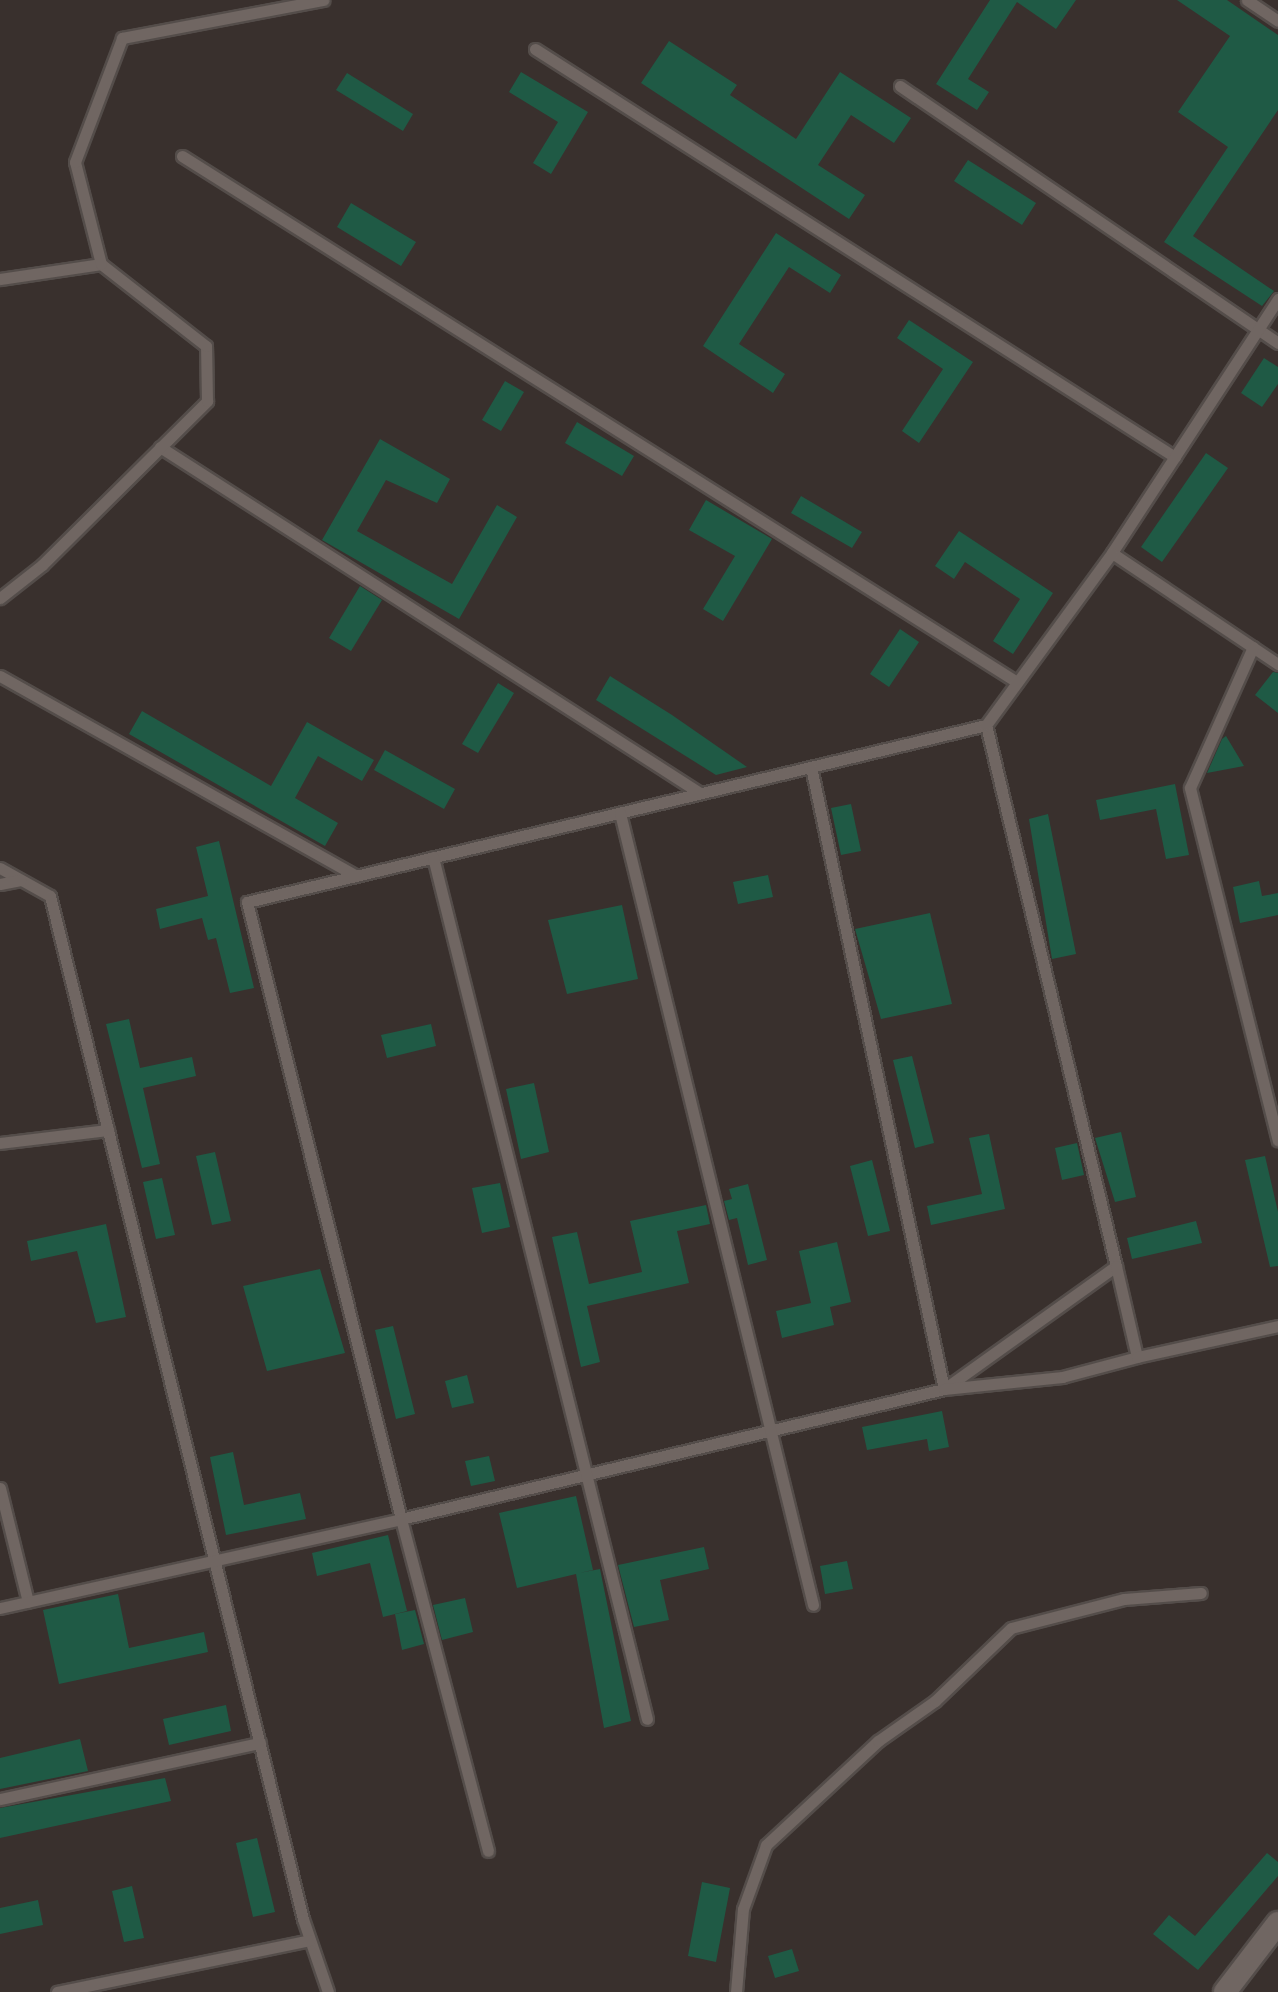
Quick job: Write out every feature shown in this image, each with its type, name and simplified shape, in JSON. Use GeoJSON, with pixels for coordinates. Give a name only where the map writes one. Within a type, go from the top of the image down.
{"type":"FeatureCollection","features":[{"type":"Feature","properties":{"kind":"street"},"geometry":{"type":"LineString","coordinates":[[1226,1992],[1278,1922]]}},
{"type":"Feature","properties":{"kind":"lane"},"geometry":{"type":"LineString","coordinates":[[0,598],[42,565],[207,401],[206,346],[101,264],[76,162],[122,38],[323,0]]}},
{"type":"Feature","properties":{"kind":"lane"},"geometry":{"type":"LineString","coordinates":[[1247,0],[1278,21]]}},
{"type":"Feature","properties":{"kind":"lane"},"geometry":{"type":"LineString","coordinates":[[535,48],[1175,457]]}},
{"type":"Feature","properties":{"kind":"lane"},"geometry":{"type":"LineString","coordinates":[[900,86],[1278,343]]}},
{"type":"Feature","properties":{"kind":"lane"},"geometry":{"type":"LineString","coordinates":[[182,156],[1017,682]]}},
{"type":"Feature","properties":{"kind":"lane"},"geometry":{"type":"LineString","coordinates":[[0,278],[101,264]]}},
{"type":"Feature","properties":{"kind":"lane"},"geometry":{"type":"LineString","coordinates":[[488,1851],[400,1520],[247,902],[986,724],[1112,553],[1278,299]]}},
{"type":"Feature","properties":{"kind":"lane"},"geometry":{"type":"LineString","coordinates":[[160,446],[700,793]]}},
{"type":"Feature","properties":{"kind":"lane"},"geometry":{"type":"LineString","coordinates":[[1112,553],[1278,664]]}},
{"type":"Feature","properties":{"kind":"lane"},"geometry":{"type":"LineString","coordinates":[[1253,647],[1190,788],[1278,1140]]}},
{"type":"Feature","properties":{"kind":"lane"},"geometry":{"type":"LineString","coordinates":[[0,676],[356,876]]}},
{"type":"Feature","properties":{"kind":"lane"},"geometry":{"type":"LineString","coordinates":[[986,724],[1137,1357]]}},
{"type":"Feature","properties":{"kind":"lane"},"geometry":{"type":"LineString","coordinates":[[812,767],[944,1389]]}},
{"type":"Feature","properties":{"kind":"lane"},"geometry":{"type":"LineString","coordinates":[[620,812],[813,1605]]}},
{"type":"Feature","properties":{"kind":"lane"},"geometry":{"type":"LineString","coordinates":[[434,857],[647,1719]]}},
{"type":"Feature","properties":{"kind":"lane"},"geometry":{"type":"LineString","coordinates":[[0,868],[50,896],[260,1743],[310,1940],[328,1992]]}},
{"type":"Feature","properties":{"kind":"lane"},"geometry":{"type":"LineString","coordinates":[[0,884],[21,880]]}},
{"type":"Feature","properties":{"kind":"lane"},"geometry":{"type":"LineString","coordinates":[[0,1143],[108,1130]]}},
{"type":"Feature","properties":{"kind":"lane"},"geometry":{"type":"LineString","coordinates":[[944,1389],[1116,1266]]}},
{"type":"Feature","properties":{"kind":"lane"},"geometry":{"type":"LineString","coordinates":[[0,1608],[216,1564],[587,1479],[944,1389],[1062,1376],[1278,1326]]}},
{"type":"Feature","properties":{"kind":"lane"},"geometry":{"type":"LineString","coordinates":[[0,1488],[28,1602]]}},
{"type":"Feature","properties":{"kind":"lane"},"geometry":{"type":"LineString","coordinates":[[736,1992],[743,1909],[766,1845],[878,1741],[935,1700],[1011,1628],[1124,1600],[1201,1594]]}},
{"type":"Feature","properties":{"kind":"lane"},"geometry":{"type":"LineString","coordinates":[[0,1799],[260,1743]]}},
{"type":"Feature","properties":{"kind":"lane"},"geometry":{"type":"LineString","coordinates":[[57,1992],[310,1940]]}},
{"type":"Feature","properties":{"kind":"building"},"geometry":{"type":"Polygon","coordinates":[[[990,0],[1076,0],[1056,29],[1017,2],[968,79],[989,92],[977,110],[936,84],[990,0]]]}},
{"type":"Feature","properties":{"kind":"building"},"geometry":{"type":"Polygon","coordinates":[[[1177,0],[1227,0],[1278,35],[1278,110],[1193,236],[1274,291],[1262,306],[1164,242],[1228,147],[1178,112],[1230,36],[1177,0]]]}},
{"type":"Feature","properties":{"kind":"building"},"geometry":{"type":"Polygon","coordinates":[[[669,41],[737,85],[730,95],[796,139],[840,72],[911,118],[894,143],[851,115],[818,165],[865,195],[849,219],[641,83],[669,41]]]}},
{"type":"Feature","properties":{"kind":"building"},"geometry":{"type":"Polygon","coordinates":[[[521,72],[588,112],[551,174],[533,163],[558,122],[509,92],[521,72]]]}},
{"type":"Feature","properties":{"kind":"building"},"geometry":{"type":"Polygon","coordinates":[[[347,73],[413,114],[403,131],[336,90],[347,73]]]}},
{"type":"Feature","properties":{"kind":"building"},"geometry":{"type":"Polygon","coordinates":[[[968,160],[1036,203],[1022,225],[954,181],[968,160]]]}},
{"type":"Feature","properties":{"kind":"building"},"geometry":{"type":"Polygon","coordinates":[[[351,203],[416,242],[401,266],[337,227],[351,203]]]}},
{"type":"Feature","properties":{"kind":"building"},"geometry":{"type":"Polygon","coordinates":[[[776,233],[841,275],[830,293],[789,267],[739,344],[785,374],[773,393],[703,346],[776,233]]]}},
{"type":"Feature","properties":{"kind":"building"},"geometry":{"type":"Polygon","coordinates":[[[909,320],[973,362],[919,443],[902,431],[943,369],[897,338],[909,320]]]}},
{"type":"Feature","properties":{"kind":"building"},"geometry":{"type":"Polygon","coordinates":[[[1264,358],[1278,367],[1278,384],[1262,407],[1241,393],[1264,358]]]}},
{"type":"Feature","properties":{"kind":"building"},"geometry":{"type":"Polygon","coordinates":[[[505,381],[524,392],[501,431],[482,420],[505,381]]]}},
{"type":"Feature","properties":{"kind":"building"},"geometry":{"type":"Polygon","coordinates":[[[577,422],[634,456],[622,476],[565,443],[577,422]]]}},
{"type":"Feature","properties":{"kind":"building"},"geometry":{"type":"Polygon","coordinates":[[[380,439],[450,479],[437,503],[386,480],[357,531],[452,584],[497,505],[517,517],[459,619],[322,540],[380,439]]]}},
{"type":"Feature","properties":{"kind":"building"},"geometry":{"type":"Polygon","coordinates":[[[1206,453],[1228,468],[1162,562],[1141,547],[1206,453]]]}},
{"type":"Feature","properties":{"kind":"building"},"geometry":{"type":"Polygon","coordinates":[[[801,496],[862,532],[852,548],[791,513],[801,496]]]}},
{"type":"Feature","properties":{"kind":"building"},"geometry":{"type":"Polygon","coordinates":[[[706,500],[772,539],[723,621],[703,609],[735,556],[689,530],[706,500]]]}},
{"type":"Feature","properties":{"kind":"building"},"geometry":{"type":"Polygon","coordinates":[[[959,531],[1053,593],[1013,654],[993,641],[1020,599],[965,562],[954,579],[935,566],[959,531]]]}},
{"type":"Feature","properties":{"kind":"building"},"geometry":{"type":"Polygon","coordinates":[[[360,586],[382,600],[351,651],[329,638],[360,586]]]}},
{"type":"Feature","properties":{"kind":"building"},"geometry":{"type":"Polygon","coordinates":[[[900,629],[919,642],[889,687],[870,674],[900,629]]]}},
{"type":"Feature","properties":{"kind":"building"},"geometry":{"type":"Polygon","coordinates":[[[1273,672],[1278,673],[1278,713],[1255,695],[1273,672]]]}},
{"type":"Feature","properties":{"kind":"building"},"geometry":{"type":"Polygon","coordinates":[[[610,676],[747,767],[716,775],[596,700],[610,676]]]}},
{"type":"Feature","properties":{"kind":"building"},"geometry":{"type":"Polygon","coordinates":[[[498,683],[514,693],[478,753],[462,744],[498,683]]]}},
{"type":"Feature","properties":{"kind":"building"},"geometry":{"type":"Polygon","coordinates":[[[142,711],[271,786],[307,722],[374,760],[362,781],[318,756],[295,798],[338,823],[325,846],[129,734],[142,711]]]}},
{"type":"Feature","properties":{"kind":"building"},"geometry":{"type":"Polygon","coordinates":[[[1226,736],[1244,766],[1207,773],[1222,739],[1226,736]]]}},
{"type":"Feature","properties":{"kind":"building"},"geometry":{"type":"Polygon","coordinates":[[[385,750],[455,789],[444,809],[374,770],[385,750]]]}},
{"type":"Feature","properties":{"kind":"building"},"geometry":{"type":"Polygon","coordinates":[[[1175,784],[1189,855],[1166,859],[1156,809],[1100,820],[1096,800],[1175,784]]]}},
{"type":"Feature","properties":{"kind":"building"},"geometry":{"type":"Polygon","coordinates":[[[851,804],[861,851],[841,855],[831,808],[851,804]]]}},
{"type":"Feature","properties":{"kind":"building"},"geometry":{"type":"Polygon","coordinates":[[[1048,814],[1076,954],[1052,959],[1029,819],[1048,814]]]}},
{"type":"Feature","properties":{"kind":"building"},"geometry":{"type":"Polygon","coordinates":[[[219,841],[254,988],[230,993],[216,938],[208,940],[202,918],[160,929],[156,909],[208,896],[196,847],[219,841]]]}},
{"type":"Feature","properties":{"kind":"building"},"geometry":{"type":"Polygon","coordinates":[[[768,875],[773,897],[738,904],[733,882],[768,875]]]}},
{"type":"Feature","properties":{"kind":"building"},"geometry":{"type":"Polygon","coordinates":[[[1259,881],[1262,896],[1278,893],[1278,915],[1240,923],[1233,887],[1259,881]]]}},
{"type":"Feature","properties":{"kind":"building"},"geometry":{"type":"Polygon","coordinates":[[[622,905],[638,979],[567,994],[548,920],[622,905]]]}},
{"type":"Feature","properties":{"kind":"building"},"geometry":{"type":"Polygon","coordinates":[[[930,913],[952,1004],[881,1019],[855,929],[930,913]]]}},
{"type":"Feature","properties":{"kind":"building"},"geometry":{"type":"Polygon","coordinates":[[[129,1019],[140,1068],[192,1057],[196,1076],[143,1088],[160,1164],[142,1168],[106,1024],[129,1019]]]}},
{"type":"Feature","properties":{"kind":"building"},"geometry":{"type":"Polygon","coordinates":[[[431,1024],[436,1046],[387,1058],[381,1035],[431,1024]]]}},
{"type":"Feature","properties":{"kind":"building"},"geometry":{"type":"Polygon","coordinates":[[[912,1056],[934,1143],[915,1148],[893,1060],[912,1056]]]}},
{"type":"Feature","properties":{"kind":"building"},"geometry":{"type":"Polygon","coordinates":[[[534,1083],[549,1152],[521,1159],[506,1089],[534,1083]]]}},
{"type":"Feature","properties":{"kind":"building"},"geometry":{"type":"Polygon","coordinates":[[[1121,1132],[1136,1197],[1115,1202],[1095,1138],[1121,1132]]]}},
{"type":"Feature","properties":{"kind":"building"},"geometry":{"type":"Polygon","coordinates":[[[989,1134],[1005,1209],[931,1225],[927,1206],[982,1194],[969,1138],[989,1134]]]}},
{"type":"Feature","properties":{"kind":"building"},"geometry":{"type":"Polygon","coordinates":[[[1077,1143],[1084,1175],[1062,1180],[1055,1148],[1077,1143]]]}},
{"type":"Feature","properties":{"kind":"building"},"geometry":{"type":"Polygon","coordinates":[[[215,1152],[231,1221],[212,1225],[196,1156],[215,1152]]]}},
{"type":"Feature","properties":{"kind":"building"},"geometry":{"type":"Polygon","coordinates":[[[1265,1156],[1278,1212],[1278,1266],[1270,1267],[1245,1160],[1265,1156]]]}},
{"type":"Feature","properties":{"kind":"building"},"geometry":{"type":"Polygon","coordinates":[[[872,1160],[890,1231],[868,1236],[850,1166],[872,1160]]]}},
{"type":"Feature","properties":{"kind":"building"},"geometry":{"type":"Polygon","coordinates":[[[162,1178],[175,1235],[156,1239],[143,1182],[162,1178]]]}},
{"type":"Feature","properties":{"kind":"building"},"geometry":{"type":"Polygon","coordinates":[[[500,1183],[510,1227],[482,1233],[472,1188],[500,1183]]]}},
{"type":"Feature","properties":{"kind":"building"},"geometry":{"type":"Polygon","coordinates":[[[748,1184],[767,1260],[748,1265],[737,1218],[729,1220],[724,1201],[732,1199],[729,1189],[748,1184]]]}},
{"type":"Feature","properties":{"kind":"building"},"geometry":{"type":"Polygon","coordinates":[[[706,1205],[710,1224],[677,1231],[689,1283],[587,1306],[600,1362],[581,1367],[552,1237],[577,1232],[589,1284],[642,1272],[630,1221],[706,1205]]]}},
{"type":"Feature","properties":{"kind":"building"},"geometry":{"type":"Polygon","coordinates":[[[1196,1221],[1202,1243],[1132,1259],[1127,1238],[1196,1221]]]}},
{"type":"Feature","properties":{"kind":"building"},"geometry":{"type":"Polygon","coordinates":[[[106,1224],[126,1317],[96,1323],[77,1251],[31,1261],[27,1241],[106,1224]]]}},
{"type":"Feature","properties":{"kind":"building"},"geometry":{"type":"Polygon","coordinates":[[[837,1242],[851,1302],[830,1307],[834,1325],[782,1338],[776,1311],[811,1303],[799,1251],[837,1242]]]}},
{"type":"Feature","properties":{"kind":"building"},"geometry":{"type":"Polygon","coordinates":[[[320,1269],[345,1353],[267,1371],[243,1286],[320,1269]]]}},
{"type":"Feature","properties":{"kind":"building"},"geometry":{"type":"Polygon","coordinates":[[[393,1326],[415,1414],[396,1419],[375,1330],[393,1326]]]}},
{"type":"Feature","properties":{"kind":"building"},"geometry":{"type":"Polygon","coordinates":[[[467,1375],[474,1403],[452,1408],[445,1381],[467,1375]]]}},
{"type":"Feature","properties":{"kind":"building"},"geometry":{"type":"Polygon","coordinates":[[[942,1411],[949,1447],[929,1451],[927,1439],[867,1450],[862,1427],[942,1411]]]}},
{"type":"Feature","properties":{"kind":"building"},"geometry":{"type":"Polygon","coordinates":[[[233,1452],[244,1505],[300,1493],[306,1519],[226,1535],[210,1457],[233,1452]]]}},
{"type":"Feature","properties":{"kind":"building"},"geometry":{"type":"Polygon","coordinates":[[[489,1456],[495,1481],[471,1486],[465,1461],[489,1456]]]}},
{"type":"Feature","properties":{"kind":"building"},"geometry":{"type":"Polygon","coordinates":[[[576,1496],[593,1570],[579,1573],[600,1569],[631,1721],[604,1728],[576,1574],[517,1588],[499,1513],[576,1496]]]}},
{"type":"Feature","properties":{"kind":"building"},"geometry":{"type":"Polygon","coordinates":[[[388,1535],[407,1611],[383,1617],[370,1563],[317,1576],[312,1553],[388,1535]]]}},
{"type":"Feature","properties":{"kind":"building"},"geometry":{"type":"Polygon","coordinates":[[[704,1547],[709,1569],[660,1580],[669,1620],[634,1627],[618,1565],[704,1547]]]}},
{"type":"Feature","properties":{"kind":"building"},"geometry":{"type":"Polygon","coordinates":[[[847,1561],[853,1589],[825,1594],[820,1566],[847,1561]]]}},
{"type":"Feature","properties":{"kind":"building"},"geometry":{"type":"Polygon","coordinates":[[[118,1594],[129,1648],[204,1632],[208,1652],[59,1684],[43,1610],[118,1594]]]}},
{"type":"Feature","properties":{"kind":"building"},"geometry":{"type":"Polygon","coordinates":[[[465,1598],[473,1632],[442,1640],[433,1605],[465,1598]]]}},
{"type":"Feature","properties":{"kind":"building"},"geometry":{"type":"Polygon","coordinates":[[[415,1610],[424,1644],[402,1650],[395,1614],[415,1610]]]}},
{"type":"Feature","properties":{"kind":"building"},"geometry":{"type":"Polygon","coordinates":[[[226,1705],[231,1731],[169,1745],[163,1719],[226,1705]]]}},
{"type":"Feature","properties":{"kind":"building"},"geometry":{"type":"Polygon","coordinates":[[[80,1739],[88,1771],[0,1789],[0,1758],[80,1739]]]}},
{"type":"Feature","properties":{"kind":"building"},"geometry":{"type":"Polygon","coordinates":[[[165,1778],[171,1801],[0,1838],[0,1808],[165,1778]]]}},
{"type":"Feature","properties":{"kind":"building"},"geometry":{"type":"Polygon","coordinates":[[[257,1838],[275,1912],[253,1917],[236,1843],[257,1838]]]}},
{"type":"Feature","properties":{"kind":"building"},"geometry":{"type":"Polygon","coordinates":[[[1267,1853],[1278,1862],[1278,1876],[1198,1970],[1153,1934],[1169,1915],[1195,1936],[1267,1853]]]}},
{"type":"Feature","properties":{"kind":"building"},"geometry":{"type":"Polygon","coordinates":[[[702,1882],[730,1888],[716,1962],[688,1956],[702,1882]]]}},
{"type":"Feature","properties":{"kind":"building"},"geometry":{"type":"Polygon","coordinates":[[[132,1886],[144,1938],[124,1942],[112,1891],[132,1886]]]}},
{"type":"Feature","properties":{"kind":"building"},"geometry":{"type":"Polygon","coordinates":[[[38,1900],[43,1925],[0,1934],[0,1908],[38,1900]]]}},
{"type":"Feature","properties":{"kind":"building"},"geometry":{"type":"Polygon","coordinates":[[[792,1949],[799,1971],[775,1978],[768,1956],[792,1949]]]}}]}
